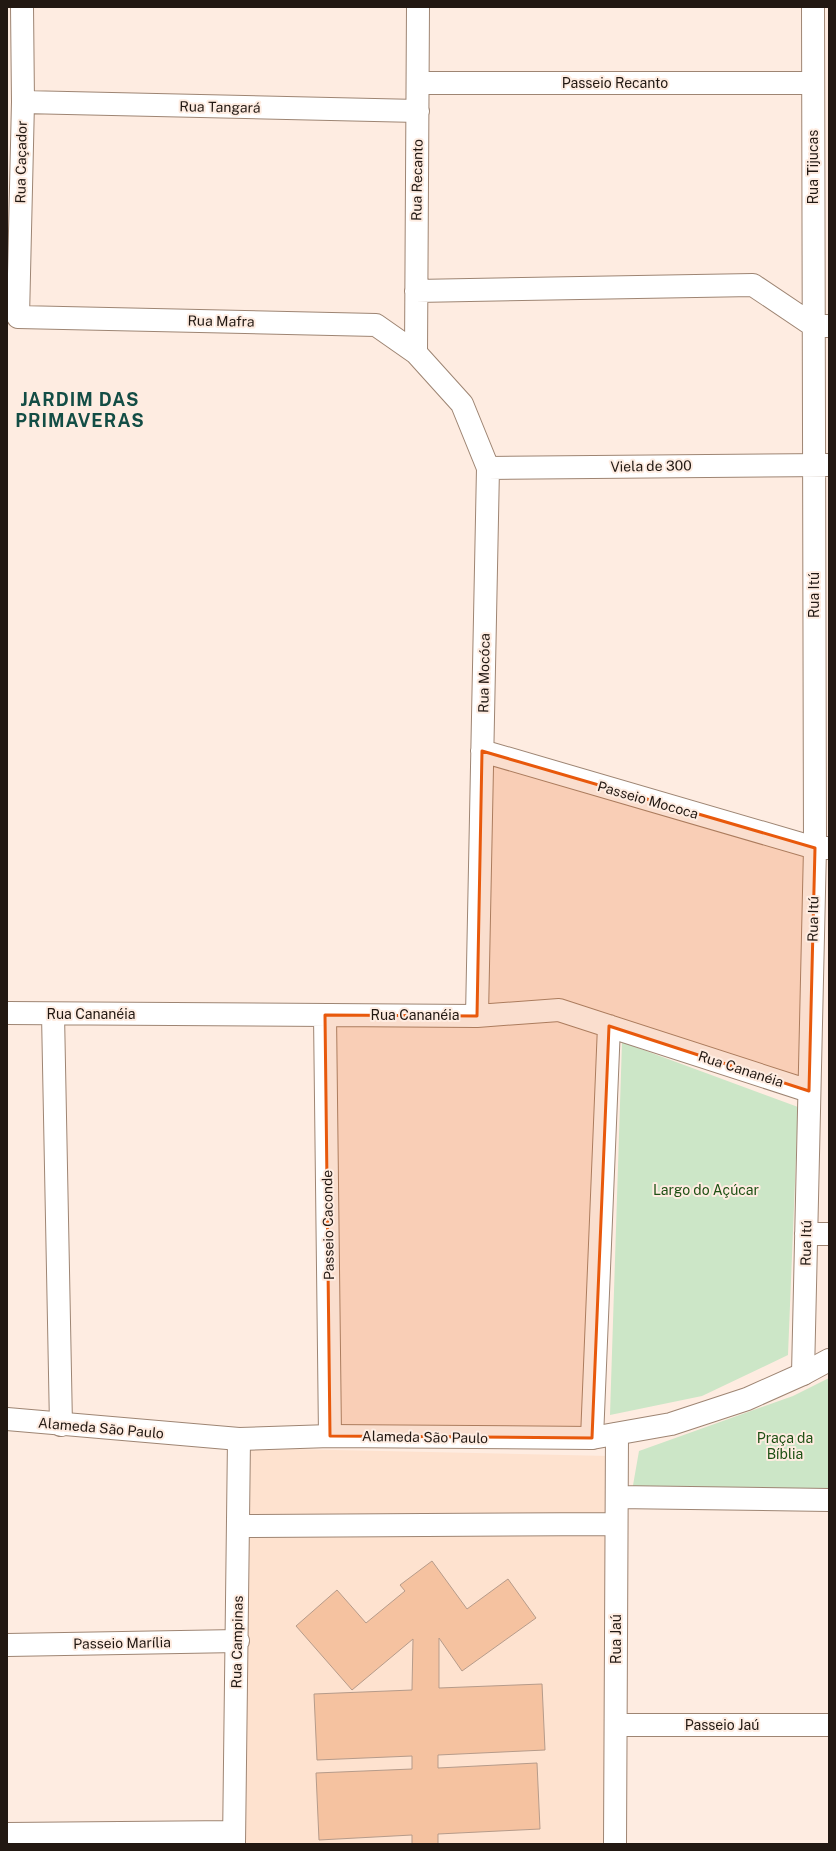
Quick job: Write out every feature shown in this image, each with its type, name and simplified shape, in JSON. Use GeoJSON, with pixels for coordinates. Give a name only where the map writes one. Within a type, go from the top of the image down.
{"type":"FeatureCollection","features":[{"type":"Feature","properties":{"kind":"street","name":"Rua Caçador"},"geometry":{"type":"LineString","coordinates":[[18,317],[23,102],[22,7]]}},
{"type":"Feature","properties":{"kind":"street","name":"Rua Recanto"},"geometry":{"type":"LineString","coordinates":[[416,353],[418,7]]}},
{"type":"Feature","properties":{"kind":"street","name":"Rua Tijucas"},"geometry":{"type":"LineString","coordinates":[[813,7],[813,83],[821,122],[822,465]]}},
{"type":"Feature","properties":{"kind":"street","name":"Passeio Recanto"},"geometry":{"type":"LineString","coordinates":[[418,83],[813,83]]}},
{"type":"Feature","properties":{"kind":"street","name":"Rua Tangará"},"geometry":{"type":"LineString","coordinates":[[23,102],[418,111]]}},
{"type":"Feature","properties":{"kind":"street"},"geometry":{"type":"LineString","coordinates":[[416,291],[753,285],[821,326]]}},
{"type":"Feature","properties":{"kind":"street","name":"Rua Mafra"},"geometry":{"type":"LineString","coordinates":[[18,317],[376,324],[416,353]]}},
{"type":"Feature","properties":{"kind":"street","name":"Rua Mocóca"},"geometry":{"type":"LineString","coordinates":[[416,353],[462,404],[488,468],[477,1016]]}},
{"type":"Feature","properties":{"kind":"street","name":"Viela de 300"},"geometry":{"type":"LineString","coordinates":[[488,468],[822,465]]}},
{"type":"Feature","properties":{"kind":"street","name":"Rua Itú"},"geometry":{"type":"LineString","coordinates":[[803,1374],[809,1091],[820,1038],[822,848],[822,465]]}},
{"type":"Feature","properties":{"kind":"street","name":"Passeio Mococa"},"geometry":{"type":"LineString","coordinates":[[482,751],[822,848]]}},
{"type":"Feature","properties":{"kind":"street","name":"Rua Cananéia"},"geometry":{"type":"LineString","coordinates":[[7,1013],[477,1016],[559,1010],[809,1091]]}},
{"type":"Feature","properties":{"kind":"street"},"geometry":{"type":"LineString","coordinates":[[53,1014],[61,1425]]}},
{"type":"Feature","properties":{"kind":"street","name":"Passeio Caconde"},"geometry":{"type":"LineString","coordinates":[[325,1015],[330,1436]]}},
{"type":"Feature","properties":{"kind":"street"},"geometry":{"type":"LineString","coordinates":[[592,1438],[609,1026]]}},
{"type":"Feature","properties":{"kind":"street"},"geometry":{"type":"LineString","coordinates":[[806,1234],[829,1234]]}},
{"type":"Feature","properties":{"kind":"street","name":"Alameda São Paulo"},"geometry":{"type":"LineString","coordinates":[[7,1419],[61,1425],[239,1439],[330,1436],[592,1438],[671,1424],[747,1399],[803,1374],[829,1360]]}},
{"type":"Feature","properties":{"kind":"street","name":"Rua Jaú"},"geometry":{"type":"LineString","coordinates":[[615,1844],[617,1434]]}},
{"type":"Feature","properties":{"kind":"street","name":"Rua Campinas"},"geometry":{"type":"LineString","coordinates":[[234,1838],[238,1641],[239,1439]]}},
{"type":"Feature","properties":{"kind":"street"},"geometry":{"type":"LineString","coordinates":[[617,1497],[829,1500]]}},
{"type":"Feature","properties":{"kind":"street"},"geometry":{"type":"LineString","coordinates":[[239,1526],[616,1524]]}},
{"type":"Feature","properties":{"kind":"street","name":"Passeio Marília"},"geometry":{"type":"LineString","coordinates":[[7,1645],[238,1641]]}},
{"type":"Feature","properties":{"kind":"street","name":"Passeio Jaú"},"geometry":{"type":"LineString","coordinates":[[616,1725],[829,1725]]}},
{"type":"Feature","properties":{"kind":"street"},"geometry":{"type":"LineString","coordinates":[[7,1834],[234,1838]]}},
{"type":"Feature","properties":{"kind":"highlighted area"},"geometry":{"type":"Polygon","coordinates":[[[482,751],[815,848],[809,1091],[609,1026],[592,1438],[330,1436],[325,1015],[477,1016],[482,751]]]}},
{"type":"Feature","properties":{"kind":"shaded area"},"geometry":{"type":"Polygon","coordinates":[[[248,1448],[609,1456],[605,1844],[246,1844],[248,1448]]]}},
{"type":"Feature","properties":{"kind":"green space","name":"Largo do Açúcar"},"geometry":{"type":"Polygon","coordinates":[[[622,1042],[798,1107],[788,1355],[702,1396],[610,1415],[622,1042]]]}},
{"type":"Feature","properties":{"kind":"green space","name":"Praça da Bíblia"},"geometry":{"type":"Polygon","coordinates":[[[829,1378],[829,1491],[632,1491],[639,1451],[793,1396],[829,1378]]]}},
{"type":"Feature","properties":{"kind":"building"},"geometry":{"type":"Polygon","coordinates":[[[432,1561],[467,1609],[508,1579],[536,1618],[462,1671],[439,1638],[439,1688],[542,1684],[545,1750],[438,1755],[438,1768],[537,1763],[540,1829],[438,1834],[438,1844],[412,1844],[412,1835],[319,1840],[316,1773],[412,1769],[412,1756],[317,1760],[314,1694],[412,1690],[413,1639],[352,1690],[296,1626],[337,1590],[366,1623],[405,1591],[400,1585],[432,1561]]]}},
{"type":"Feature","properties":{"kind":"district","name":"JARDIM DAS PRIMAVERAS"},"geometry":{"type":"Point","coordinates":[80,409]}}]}
